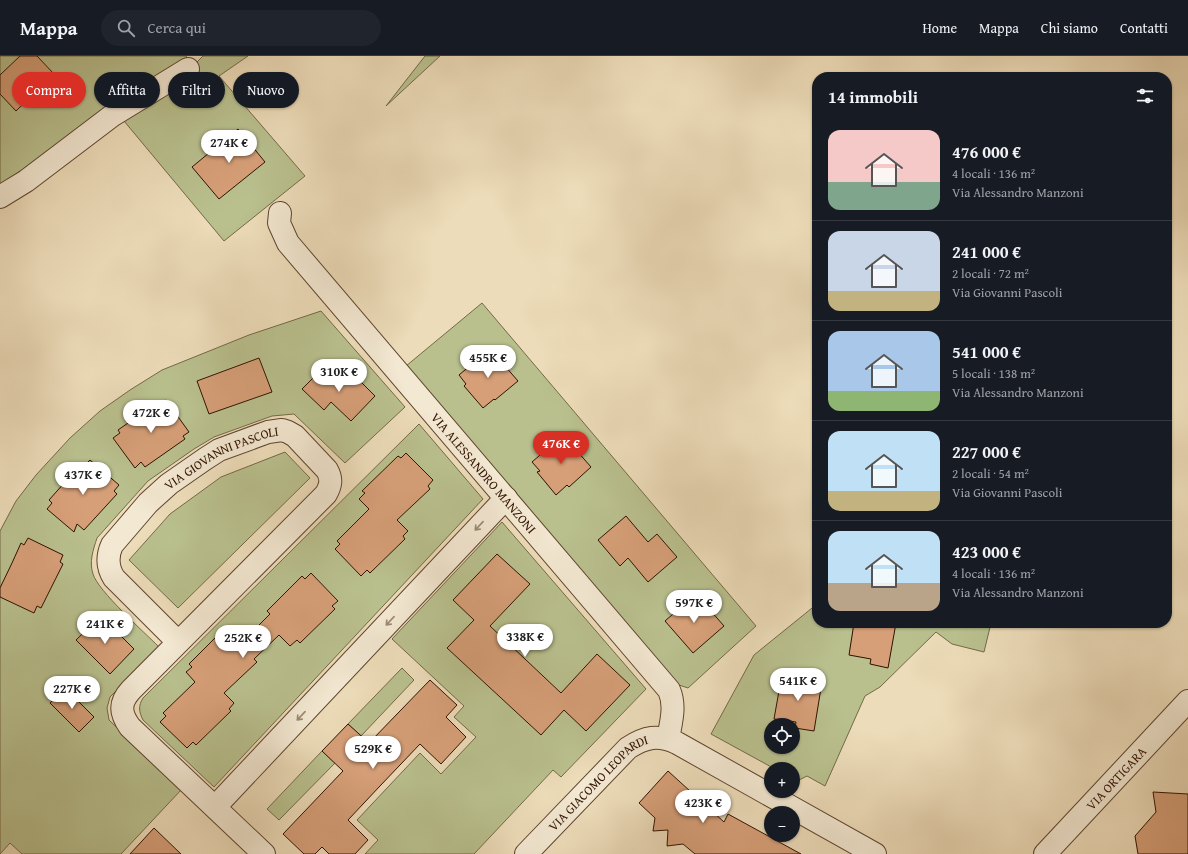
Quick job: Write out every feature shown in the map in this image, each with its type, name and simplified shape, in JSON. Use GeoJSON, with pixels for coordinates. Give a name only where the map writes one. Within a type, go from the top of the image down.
{"type":"FeatureCollection","features":[{"type":"Feature","properties":{"kind":"street"},"geometry":{"type":"LineString","coordinates":[[0,197],[26,181],[113,114],[188,69]]}},
{"type":"Feature","properties":{"kind":"street","name":"VIA ALESSANDRO MANZONI"},"geometry":{"type":"LineString","coordinates":[[280,212],[279,223],[288,243],[669,690],[673,701],[673,708],[663,738]]}},
{"type":"Feature","properties":{"kind":"street","name":"VIA GIOVANNI PASCOLI"},"geometry":{"type":"LineString","coordinates":[[178,642],[114,578],[108,564],[109,552],[112,545],[158,493],[205,459],[232,444],[268,432],[282,430],[288,432],[295,436],[327,470],[330,476],[330,487],[326,494],[125,696],[122,703],[124,719],[130,727],[264,854]]}},
{"type":"Feature","properties":{"kind":"street"},"geometry":{"type":"LineString","coordinates":[[215,807],[506,498]]}},
{"type":"Feature","properties":{"kind":"street","name":"VIA ORTIGARA"},"geometry":{"type":"LineString","coordinates":[[1045,854],[1188,701]]}},
{"type":"Feature","properties":{"kind":"street"},"geometry":{"type":"LineString","coordinates":[[663,738],[875,854]]}},
{"type":"Feature","properties":{"kind":"street","name":"VIA GIACOMO LEOPARDI"},"geometry":{"type":"LineString","coordinates":[[526,854],[628,748],[636,743],[663,738]]}},
{"type":"Feature","properties":{"kind":"green space"},"geometry":{"type":"Polygon","coordinates":[[[0,56],[186,56],[189,60],[171,72],[168,72],[168,74],[160,80],[160,72],[94,72],[94,108],[118,108],[0,188],[0,56]]]}},
{"type":"Feature","properties":{"kind":"green space"},"geometry":{"type":"Polygon","coordinates":[[[203,56],[248,56],[225,72],[198,72],[199,71],[194,65],[203,56]]]}},
{"type":"Feature","properties":{"kind":"green space"},"geometry":{"type":"Polygon","coordinates":[[[425,56],[440,56],[386,106],[425,56]]]}},
{"type":"Feature","properties":{"kind":"green space"},"geometry":{"type":"Polygon","coordinates":[[[225,83],[233,92],[233,108],[247,108],[305,176],[224,241],[124,121],[144,108],[160,108],[160,97],[168,92],[168,108],[225,108],[225,83]]]}},
{"type":"Feature","properties":{"kind":"green space"},"geometry":{"type":"Polygon","coordinates":[[[482,303],[756,626],[688,688],[676,684],[406,366],[482,303]]]}},
{"type":"Feature","properties":{"kind":"green space"},"geometry":{"type":"Polygon","coordinates":[[[321,311],[405,407],[345,463],[294,414],[272,416],[214,437],[148,481],[97,538],[94,547],[91,565],[93,574],[97,581],[112,601],[159,647],[110,697],[107,708],[109,720],[182,789],[121,854],[22,854],[10,843],[0,854],[0,531],[16,501],[36,475],[70,438],[100,411],[162,370],[249,335],[321,311]]]}},
{"type":"Feature","properties":{"kind":"green space"},"geometry":{"type":"Polygon","coordinates":[[[419,424],[483,499],[214,787],[143,720],[140,704],[143,698],[419,424]]]}},
{"type":"Feature","properties":{"kind":"green space"},"geometry":{"type":"Polygon","coordinates":[[[285,452],[310,478],[178,608],[129,560],[170,514],[221,477],[285,452]]]}},
{"type":"Feature","properties":{"kind":"green space"},"geometry":{"type":"Polygon","coordinates":[[[502,522],[646,689],[561,777],[553,770],[474,854],[365,854],[378,840],[357,820],[420,753],[441,774],[476,737],[454,717],[464,706],[392,639],[502,522]]]}},
{"type":"Feature","properties":{"kind":"green space"},"geometry":{"type":"Polygon","coordinates":[[[812,608],[812,628],[990,628],[984,652],[952,644],[936,632],[880,687],[865,696],[825,786],[807,776],[800,780],[800,762],[764,763],[711,734],[754,655],[812,608]]]}},
{"type":"Feature","properties":{"kind":"green space"},"geometry":{"type":"Polygon","coordinates":[[[402,668],[414,680],[361,736],[348,724],[402,668]]]}},
{"type":"Feature","properties":{"kind":"green space"},"geometry":{"type":"Polygon","coordinates":[[[322,751],[335,763],[279,820],[267,809],[322,751]]]}},
{"type":"Feature","properties":{"kind":"building"},"geometry":{"type":"Polygon","coordinates":[[[20,56],[37,56],[52,72],[12,72],[12,107],[0,94],[0,75],[20,56]]]}},
{"type":"Feature","properties":{"kind":"building"},"geometry":{"type":"Polygon","coordinates":[[[238,129],[265,162],[219,199],[192,167],[238,129]]]}},
{"type":"Feature","properties":{"kind":"building"},"geometry":{"type":"Polygon","coordinates":[[[490,349],[518,381],[483,408],[464,386],[466,384],[459,375],[490,349]]]}},
{"type":"Feature","properties":{"kind":"building"},"geometry":{"type":"Polygon","coordinates":[[[259,358],[272,392],[209,414],[197,381],[259,358]]]}},
{"type":"Feature","properties":{"kind":"building"},"geometry":{"type":"Polygon","coordinates":[[[325,366],[344,384],[354,375],[375,396],[351,421],[331,402],[324,410],[302,389],[325,366]]]}},
{"type":"Feature","properties":{"kind":"building"},"geometry":{"type":"Polygon","coordinates":[[[166,400],[189,432],[183,436],[185,439],[145,467],[141,462],[135,468],[113,438],[120,433],[118,430],[158,401],[160,404],[166,400]]]}},
{"type":"Feature","properties":{"kind":"building"},"geometry":{"type":"Polygon","coordinates":[[[563,435],[591,467],[569,487],[567,485],[556,495],[537,472],[540,471],[532,462],[563,435]]]}},
{"type":"Feature","properties":{"kind":"building"},"geometry":{"type":"Polygon","coordinates":[[[406,453],[433,480],[428,486],[430,489],[397,520],[408,531],[403,536],[405,539],[370,573],[367,570],[361,576],[335,549],[340,544],[337,541],[369,509],[359,499],[365,493],[362,491],[398,456],[401,458],[406,453]]]}},
{"type":"Feature","properties":{"kind":"building"},"geometry":{"type":"Polygon","coordinates":[[[90,460],[119,485],[114,491],[117,494],[84,530],[77,524],[74,532],[47,509],[52,503],[49,500],[82,463],[85,465],[90,460]]]}},
{"type":"Feature","properties":{"kind":"building"},"geometry":{"type":"Polygon","coordinates":[[[626,516],[648,542],[657,534],[677,557],[648,582],[628,558],[620,566],[598,540],[626,516]]]}},
{"type":"Feature","properties":{"kind":"building"},"geometry":{"type":"Polygon","coordinates":[[[28,538],[63,555],[60,562],[63,564],[41,608],[37,606],[34,613],[0,597],[0,588],[21,543],[24,545],[28,538]]]}},
{"type":"Feature","properties":{"kind":"building"},"geometry":{"type":"Polygon","coordinates":[[[497,554],[530,584],[490,626],[561,693],[597,654],[630,685],[586,731],[564,710],[541,735],[447,648],[474,620],[453,600],[497,554]]]}},
{"type":"Feature","properties":{"kind":"building"},"geometry":{"type":"Polygon","coordinates":[[[311,573],[338,601],[332,606],[335,609],[300,643],[297,640],[290,646],[279,635],[254,659],[257,662],[224,693],[234,703],[229,709],[231,711],[196,745],[193,742],[187,748],[160,722],[166,716],[163,713],[195,682],[186,672],[192,667],[189,664],[224,629],[227,632],[232,626],[245,639],[270,614],[267,611],[302,576],[305,579],[311,573]]]}},
{"type":"Feature","properties":{"kind":"building"},"geometry":{"type":"Polygon","coordinates":[[[696,594],[724,626],[693,653],[665,621],[696,594]]]}},
{"type":"Feature","properties":{"kind":"building"},"geometry":{"type":"Polygon","coordinates":[[[101,616],[134,649],[110,674],[76,640],[101,616]]]}},
{"type":"Feature","properties":{"kind":"building"},"geometry":{"type":"Polygon","coordinates":[[[853,628],[895,628],[888,668],[870,664],[871,659],[849,655],[853,628]]]}},
{"type":"Feature","properties":{"kind":"building"},"geometry":{"type":"Polygon","coordinates":[[[782,674],[822,682],[814,731],[800,729],[800,718],[774,718],[782,674]]]}},
{"type":"Feature","properties":{"kind":"building"},"geometry":{"type":"Polygon","coordinates":[[[430,680],[457,705],[446,717],[466,737],[441,764],[420,744],[380,786],[348,820],[368,840],[355,854],[329,854],[322,847],[315,854],[304,854],[283,834],[343,771],[322,751],[348,724],[369,743],[430,680]]]}},
{"type":"Feature","properties":{"kind":"building"},"geometry":{"type":"Polygon","coordinates":[[[65,688],[94,717],[79,732],[50,703],[65,688]]]}},
{"type":"Feature","properties":{"kind":"building"},"geometry":{"type":"Polygon","coordinates":[[[668,771],[724,822],[728,814],[764,834],[764,842],[779,842],[801,854],[695,854],[683,844],[667,846],[668,830],[653,831],[655,818],[639,803],[668,771]]]}},
{"type":"Feature","properties":{"kind":"building"},"geometry":{"type":"Polygon","coordinates":[[[1153,792],[1188,794],[1188,854],[1138,854],[1135,836],[1156,812],[1153,792]]]}},
{"type":"Feature","properties":{"kind":"building"},"geometry":{"type":"Polygon","coordinates":[[[154,828],[181,854],[130,854],[154,828]]]}}]}
